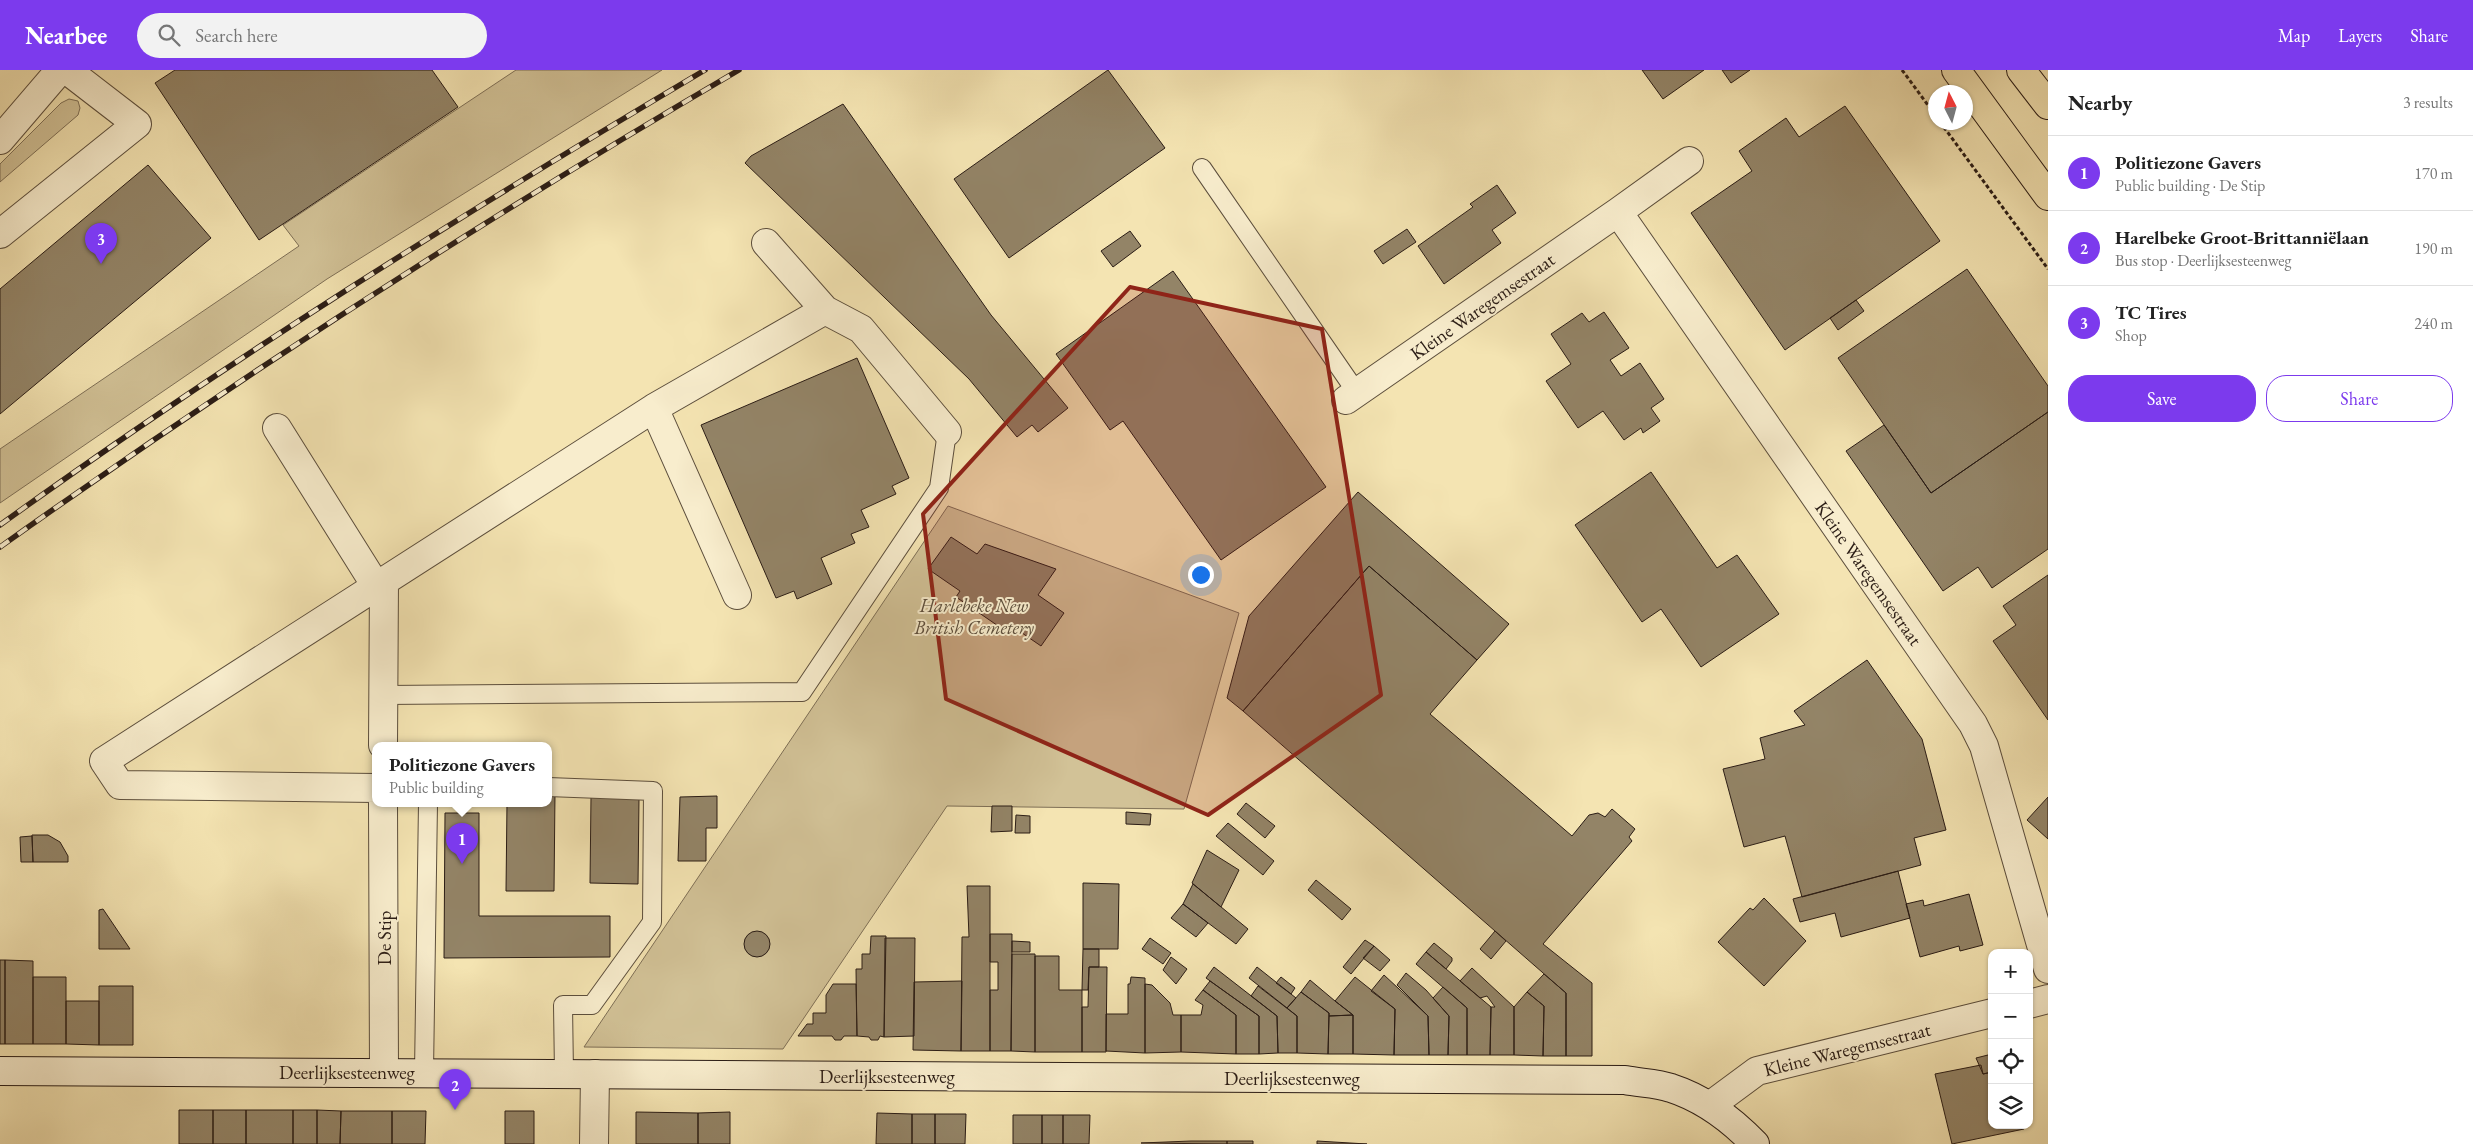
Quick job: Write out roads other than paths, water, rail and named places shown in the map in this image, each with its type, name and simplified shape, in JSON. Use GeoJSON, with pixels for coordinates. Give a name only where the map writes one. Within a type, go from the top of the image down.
{"type":"FeatureCollection","features":[{"type":"Feature","properties":{"kind":"main road"},"geometry":{"type":"LineString","coordinates":[[1956,70],[2048,196]]}},
{"type":"Feature","properties":{"kind":"main road"},"geometry":{"type":"LineString","coordinates":[[2021,70],[2048,105]]}},
{"type":"Feature","properties":{"kind":"street"},"geometry":{"type":"LineString","coordinates":[[0,140],[60,70]]}},
{"type":"Feature","properties":{"kind":"street"},"geometry":{"type":"LineString","coordinates":[[0,234],[137,124],[67,70]]}},
{"type":"Feature","properties":{"kind":"street","name":"Kleine Waregemsestraat"},"geometry":{"type":"LineString","coordinates":[[1351,396],[1689,161]]}},
{"type":"Feature","properties":{"kind":"street","name":"Kleine Waregemsestraat"},"geometry":{"type":"LineString","coordinates":[[1618,212],[1973,724],[1984,746],[2048,969]]}},
{"type":"Feature","properties":{"kind":"street"},"geometry":{"type":"LineString","coordinates":[[766,243],[824,310],[861,329],[947,432]]}},
{"type":"Feature","properties":{"kind":"street"},"geometry":{"type":"LineString","coordinates":[[372,788],[120,785],[104,761],[654,408],[824,310]]}},
{"type":"Feature","properties":{"kind":"street"},"geometry":{"type":"LineString","coordinates":[[654,408],[737,595]]}},
{"type":"Feature","properties":{"kind":"street"},"geometry":{"type":"LineString","coordinates":[[277,428],[380,583],[383,742]]}},
{"type":"Feature","properties":{"kind":"street","name":"De Stip"},"geometry":{"type":"LineString","coordinates":[[383,807],[384,1072]]}},
{"type":"Feature","properties":{"kind":"street"},"geometry":{"type":"LineString","coordinates":[[2033,1003],[2048,999]]}},
{"type":"Feature","properties":{"kind":"street","name":"Kleine Waregemsestraat"},"geometry":{"type":"LineString","coordinates":[[1711,1105],[1757,1071],[1988,1014]]}},
{"type":"Feature","properties":{"kind":"street","name":"Deerlijksesteenweg"},"geometry":{"type":"LineString","coordinates":[[0,1071],[1625,1080],[1671,1088],[1711,1105],[1741,1129],[1755,1144]]}},
{"type":"Feature","properties":{"kind":"street"},"geometry":{"type":"LineString","coordinates":[[594,1144],[595,1074]]}},
{"type":"Feature","properties":{"kind":"lane"},"geometry":{"type":"LineString","coordinates":[[1202,168],[1351,396]]}},
{"type":"Feature","properties":{"kind":"lane"},"geometry":{"type":"LineString","coordinates":[[383,695],[802,692],[939,488],[947,432]]}},
{"type":"Feature","properties":{"kind":"lane"},"geometry":{"type":"LineString","coordinates":[[552,787],[653,791],[652,922],[592,1005],[563,1005],[564,1073]]}},
{"type":"Feature","properties":{"kind":"lane"},"geometry":{"type":"LineString","coordinates":[[424,1072],[428,807]]}},
{"type":"Feature","properties":{"kind":"railway"},"geometry":{"type":"LineString","coordinates":[[0,525],[172,405],[347,290],[525,178],[705,70]]}},
{"type":"Feature","properties":{"kind":"railway"},"geometry":{"type":"LineString","coordinates":[[0,547],[272,360],[364,300],[550,183],[739,70]]}},
{"type":"Feature","properties":{"kind":"place","name":"TC Tires"},"geometry":{"type":"Point","coordinates":[101,264]}},
{"type":"Feature","properties":{"kind":"place","name":"Politiezone Gavers"},"geometry":{"type":"Point","coordinates":[462,864]}},
{"type":"Feature","properties":{"kind":"place","name":"Harelbeke Groot-Brittanniëlaan"},"geometry":{"type":"Point","coordinates":[455,1110]}},
{"type":"Feature","properties":{"kind":"park label","name":"Harlebeke New British Cemetery"},"geometry":{"type":"Point","coordinates":[974,616]}}]}
